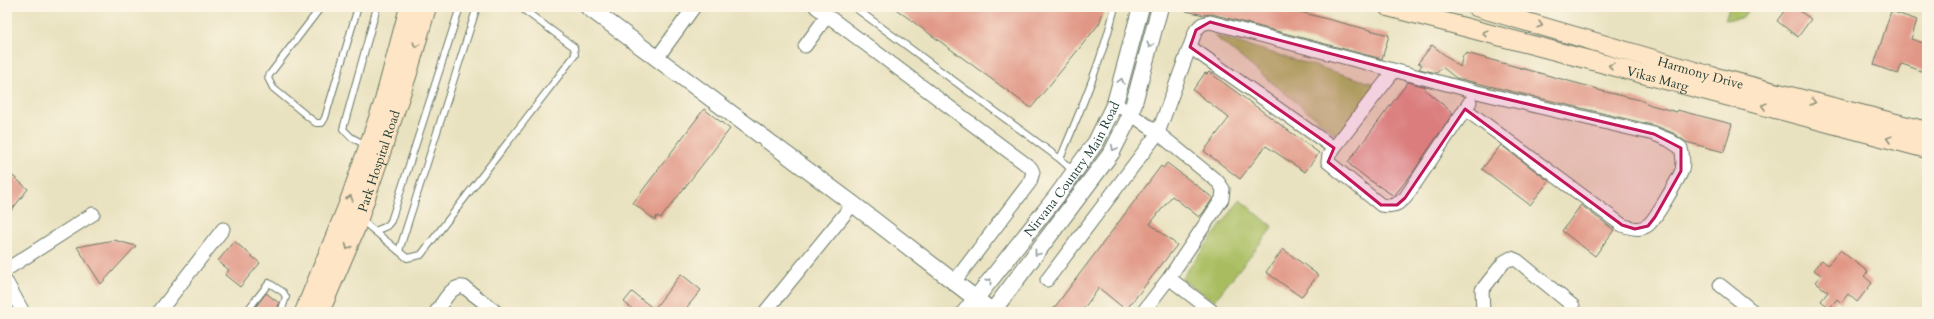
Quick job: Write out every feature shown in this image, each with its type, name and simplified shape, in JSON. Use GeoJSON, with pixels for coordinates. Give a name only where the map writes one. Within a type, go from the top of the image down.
{"type":"FeatureCollection","features":[{"type":"Feature","properties":{"kind":"main road","name":"Park Hospital Road"},"geometry":{"type":"LineString","coordinates":[[304,312],[347,206],[383,104],[410,7]]}},
{"type":"Feature","properties":{"kind":"main road","name":"Park Hospital Road"},"geometry":{"type":"LineString","coordinates":[[320,312],[359,218],[408,73],[427,7]]}},
{"type":"Feature","properties":{"kind":"main road","name":"Vikas Marg"},"geometry":{"type":"LineString","coordinates":[[1388,7],[1927,149]]}},
{"type":"Feature","properties":{"kind":"main road","name":"Harmony Drive"},"geometry":{"type":"LineString","coordinates":[[1476,7],[1712,76],[1927,131]]}},
{"type":"Feature","properties":{"kind":"street"},"geometry":{"type":"LineString","coordinates":[[588,7],[853,204],[992,312]]}},
{"type":"Feature","properties":{"kind":"street"},"geometry":{"type":"LineString","coordinates":[[657,58],[694,7]]}},
{"type":"Feature","properties":{"kind":"street"},"geometry":{"type":"LineString","coordinates":[[816,7],[1031,168],[1033,172],[1030,182],[954,282]]}},
{"type":"Feature","properties":{"kind":"street","name":"Nirvana Country Main Road"},"geometry":{"type":"LineString","coordinates":[[965,312],[1096,142],[1115,103],[1141,7]]}},
{"type":"Feature","properties":{"kind":"street","name":"Nirvana Country Main Road"},"geometry":{"type":"LineString","coordinates":[[992,312],[1112,152],[1131,114],[1160,7]]}},
{"type":"Feature","properties":{"kind":"street"},"geometry":{"type":"LineString","coordinates":[[805,46],[827,16]]}},
{"type":"Feature","properties":{"kind":"street"},"geometry":{"type":"LineString","coordinates":[[1047,280],[1158,133],[1196,30],[1202,24],[1210,22],[1477,92],[1654,134],[1669,140],[1681,148],[1683,160],[1681,171],[1655,217],[1648,226],[1635,229],[1622,226],[1465,109]]}},
{"type":"Feature","properties":{"kind":"street"},"geometry":{"type":"LineString","coordinates":[[1190,47],[1334,148]]}},
{"type":"Feature","properties":{"kind":"street"},"geometry":{"type":"LineString","coordinates":[[1394,71],[1334,148],[1329,155],[1328,162],[1381,205],[1397,205],[1404,198],[1477,92]]}},
{"type":"Feature","properties":{"kind":"street"},"geometry":{"type":"LineString","coordinates":[[1115,103],[1158,133],[1218,182],[1224,194],[1222,200],[1169,278],[1143,312]]}},
{"type":"Feature","properties":{"kind":"street"},"geometry":{"type":"LineString","coordinates":[[765,312],[853,204]]}},
{"type":"Feature","properties":{"kind":"street"},"geometry":{"type":"LineString","coordinates":[[7,269],[93,214]]}},
{"type":"Feature","properties":{"kind":"street"},"geometry":{"type":"LineString","coordinates":[[159,312],[223,229]]}},
{"type":"Feature","properties":{"kind":"street"},"geometry":{"type":"LineString","coordinates":[[1483,312],[1482,290],[1504,262],[1511,258],[1518,261],[1573,306]]}},
{"type":"Feature","properties":{"kind":"street"},"geometry":{"type":"LineString","coordinates":[[1169,278],[1213,312]]}},
{"type":"Feature","properties":{"kind":"street"},"geometry":{"type":"LineString","coordinates":[[7,283],[23,312]]}},
{"type":"Feature","properties":{"kind":"street"},"geometry":{"type":"LineString","coordinates":[[1720,285],[1754,312]]}},
{"type":"Feature","properties":{"kind":"street"},"geometry":{"type":"LineString","coordinates":[[436,312],[452,290],[460,286],[464,287],[496,312]]}},
{"type":"Feature","properties":{"kind":"lane"},"geometry":{"type":"LineString","coordinates":[[321,7],[268,78],[273,88],[312,120],[318,123],[322,123],[325,118],[358,7]]}},
{"type":"Feature","properties":{"kind":"lane"},"geometry":{"type":"LineString","coordinates":[[368,146],[351,137],[343,129],[377,7]]}},
{"type":"Feature","properties":{"kind":"lane"},"geometry":{"type":"LineString","coordinates":[[375,231],[387,226],[391,221],[460,7]]}},
{"type":"Feature","properties":{"kind":"lane"},"geometry":{"type":"LineString","coordinates":[[399,251],[477,7]]}},
{"type":"Feature","properties":{"kind":"lane"},"geometry":{"type":"LineString","coordinates":[[359,218],[407,258],[421,255],[575,55],[574,47],[520,7]]}},
{"type":"Feature","properties":{"kind":"lane"},"geometry":{"type":"LineString","coordinates":[[854,7],[1060,159],[1074,172]]}},
{"type":"Feature","properties":{"kind":"lane"},"geometry":{"type":"LineString","coordinates":[[1060,159],[1092,82],[1107,38],[1115,7]]}},
{"type":"Feature","properties":{"kind":"lane"},"geometry":{"type":"LineString","coordinates":[[246,312],[269,283],[284,292],[286,297],[281,312]]}},
{"type":"Feature","properties":{"kind":"highlighted area"},"geometry":{"type":"Polygon","coordinates":[[[1210,22],[1477,92],[1654,134],[1681,148],[1681,171],[1655,217],[1648,226],[1635,229],[1622,225],[1465,109],[1405,198],[1397,205],[1381,205],[1328,162],[1334,148],[1190,47],[1196,30],[1210,22]]]}},
{"type":"Feature","properties":{"kind":"green space"},"geometry":{"type":"Polygon","coordinates":[[[1729,7],[1750,7],[1743,18],[1725,20],[1729,7]]]}},
{"type":"Feature","properties":{"kind":"green space"},"geometry":{"type":"Polygon","coordinates":[[[1213,35],[1378,85],[1338,136],[1213,35]]]}},
{"type":"Feature","properties":{"kind":"green space"},"geometry":{"type":"Polygon","coordinates":[[[1240,200],[1273,227],[1214,301],[1181,279],[1240,200]]]}},
{"type":"Feature","properties":{"kind":"building"},"geometry":{"type":"Polygon","coordinates":[[[893,7],[1105,7],[1099,24],[1031,108],[893,7]]]}},
{"type":"Feature","properties":{"kind":"building"},"geometry":{"type":"Polygon","coordinates":[[[1187,7],[1281,7],[1389,35],[1382,59],[1212,14],[1204,15],[1186,11],[1187,7]]]}},
{"type":"Feature","properties":{"kind":"building"},"geometry":{"type":"Polygon","coordinates":[[[1787,7],[1794,7],[1811,19],[1798,37],[1777,21],[1787,7]]]}},
{"type":"Feature","properties":{"kind":"building"},"geometry":{"type":"Polygon","coordinates":[[[1891,11],[1917,20],[1911,39],[1927,44],[1927,73],[1902,64],[1898,74],[1874,65],[1891,11]]]}},
{"type":"Feature","properties":{"kind":"building"},"geometry":{"type":"Polygon","coordinates":[[[1432,45],[1460,67],[1463,55],[1466,53],[1598,90],[1640,100],[1651,105],[1677,112],[1677,110],[1732,124],[1724,152],[1686,142],[1673,133],[1656,126],[1456,78],[1442,67],[1437,73],[1419,69],[1422,65],[1418,63],[1432,45]]]}},
{"type":"Feature","properties":{"kind":"building"},"geometry":{"type":"Polygon","coordinates":[[[1209,72],[1319,153],[1305,172],[1266,146],[1240,179],[1204,151],[1229,118],[1193,90],[1205,73],[1207,74],[1209,72]]]}},
{"type":"Feature","properties":{"kind":"building"},"geometry":{"type":"Polygon","coordinates":[[[1408,82],[1426,87],[1424,89],[1453,113],[1413,172],[1394,196],[1368,179],[1348,162],[1408,82]]]}},
{"type":"Feature","properties":{"kind":"building"},"geometry":{"type":"Polygon","coordinates":[[[704,109],[730,129],[661,218],[657,216],[655,220],[633,203],[704,109]]]}},
{"type":"Feature","properties":{"kind":"building"},"geometry":{"type":"Polygon","coordinates":[[[1501,145],[1549,181],[1530,205],[1482,169],[1501,145]]]}},
{"type":"Feature","properties":{"kind":"building"},"geometry":{"type":"Polygon","coordinates":[[[1167,163],[1213,198],[1203,213],[1199,217],[1172,196],[1150,224],[1177,245],[1126,310],[1099,288],[1081,312],[1051,312],[1161,166],[1163,168],[1167,163]]]}},
{"type":"Feature","properties":{"kind":"building"},"geometry":{"type":"Polygon","coordinates":[[[7,171],[28,189],[7,216],[7,171]]]}},
{"type":"Feature","properties":{"kind":"building"},"geometry":{"type":"Polygon","coordinates":[[[1581,205],[1614,230],[1595,256],[1562,231],[1581,205]]]}},
{"type":"Feature","properties":{"kind":"building"},"geometry":{"type":"Polygon","coordinates":[[[114,240],[136,246],[101,284],[77,247],[114,240]]]}},
{"type":"Feature","properties":{"kind":"building"},"geometry":{"type":"Polygon","coordinates":[[[234,241],[260,263],[240,287],[225,275],[229,270],[218,261],[234,241]]]}},
{"type":"Feature","properties":{"kind":"building"},"geometry":{"type":"Polygon","coordinates":[[[1283,249],[1318,275],[1301,297],[1266,272],[1283,249]]]}},
{"type":"Feature","properties":{"kind":"building"},"geometry":{"type":"Polygon","coordinates":[[[1840,250],[1868,272],[1864,276],[1872,283],[1857,302],[1848,294],[1841,303],[1837,299],[1830,308],[1821,301],[1828,292],[1815,282],[1821,275],[1814,270],[1822,260],[1828,265],[1840,250]]]}},
{"type":"Feature","properties":{"kind":"building"},"geometry":{"type":"Polygon","coordinates":[[[681,274],[701,290],[683,312],[636,312],[624,302],[632,292],[654,309],[681,274]]]}},
{"type":"Feature","properties":{"kind":"building"},"geometry":{"type":"Polygon","coordinates":[[[266,293],[279,303],[277,312],[252,312],[266,293]]]}}]}
